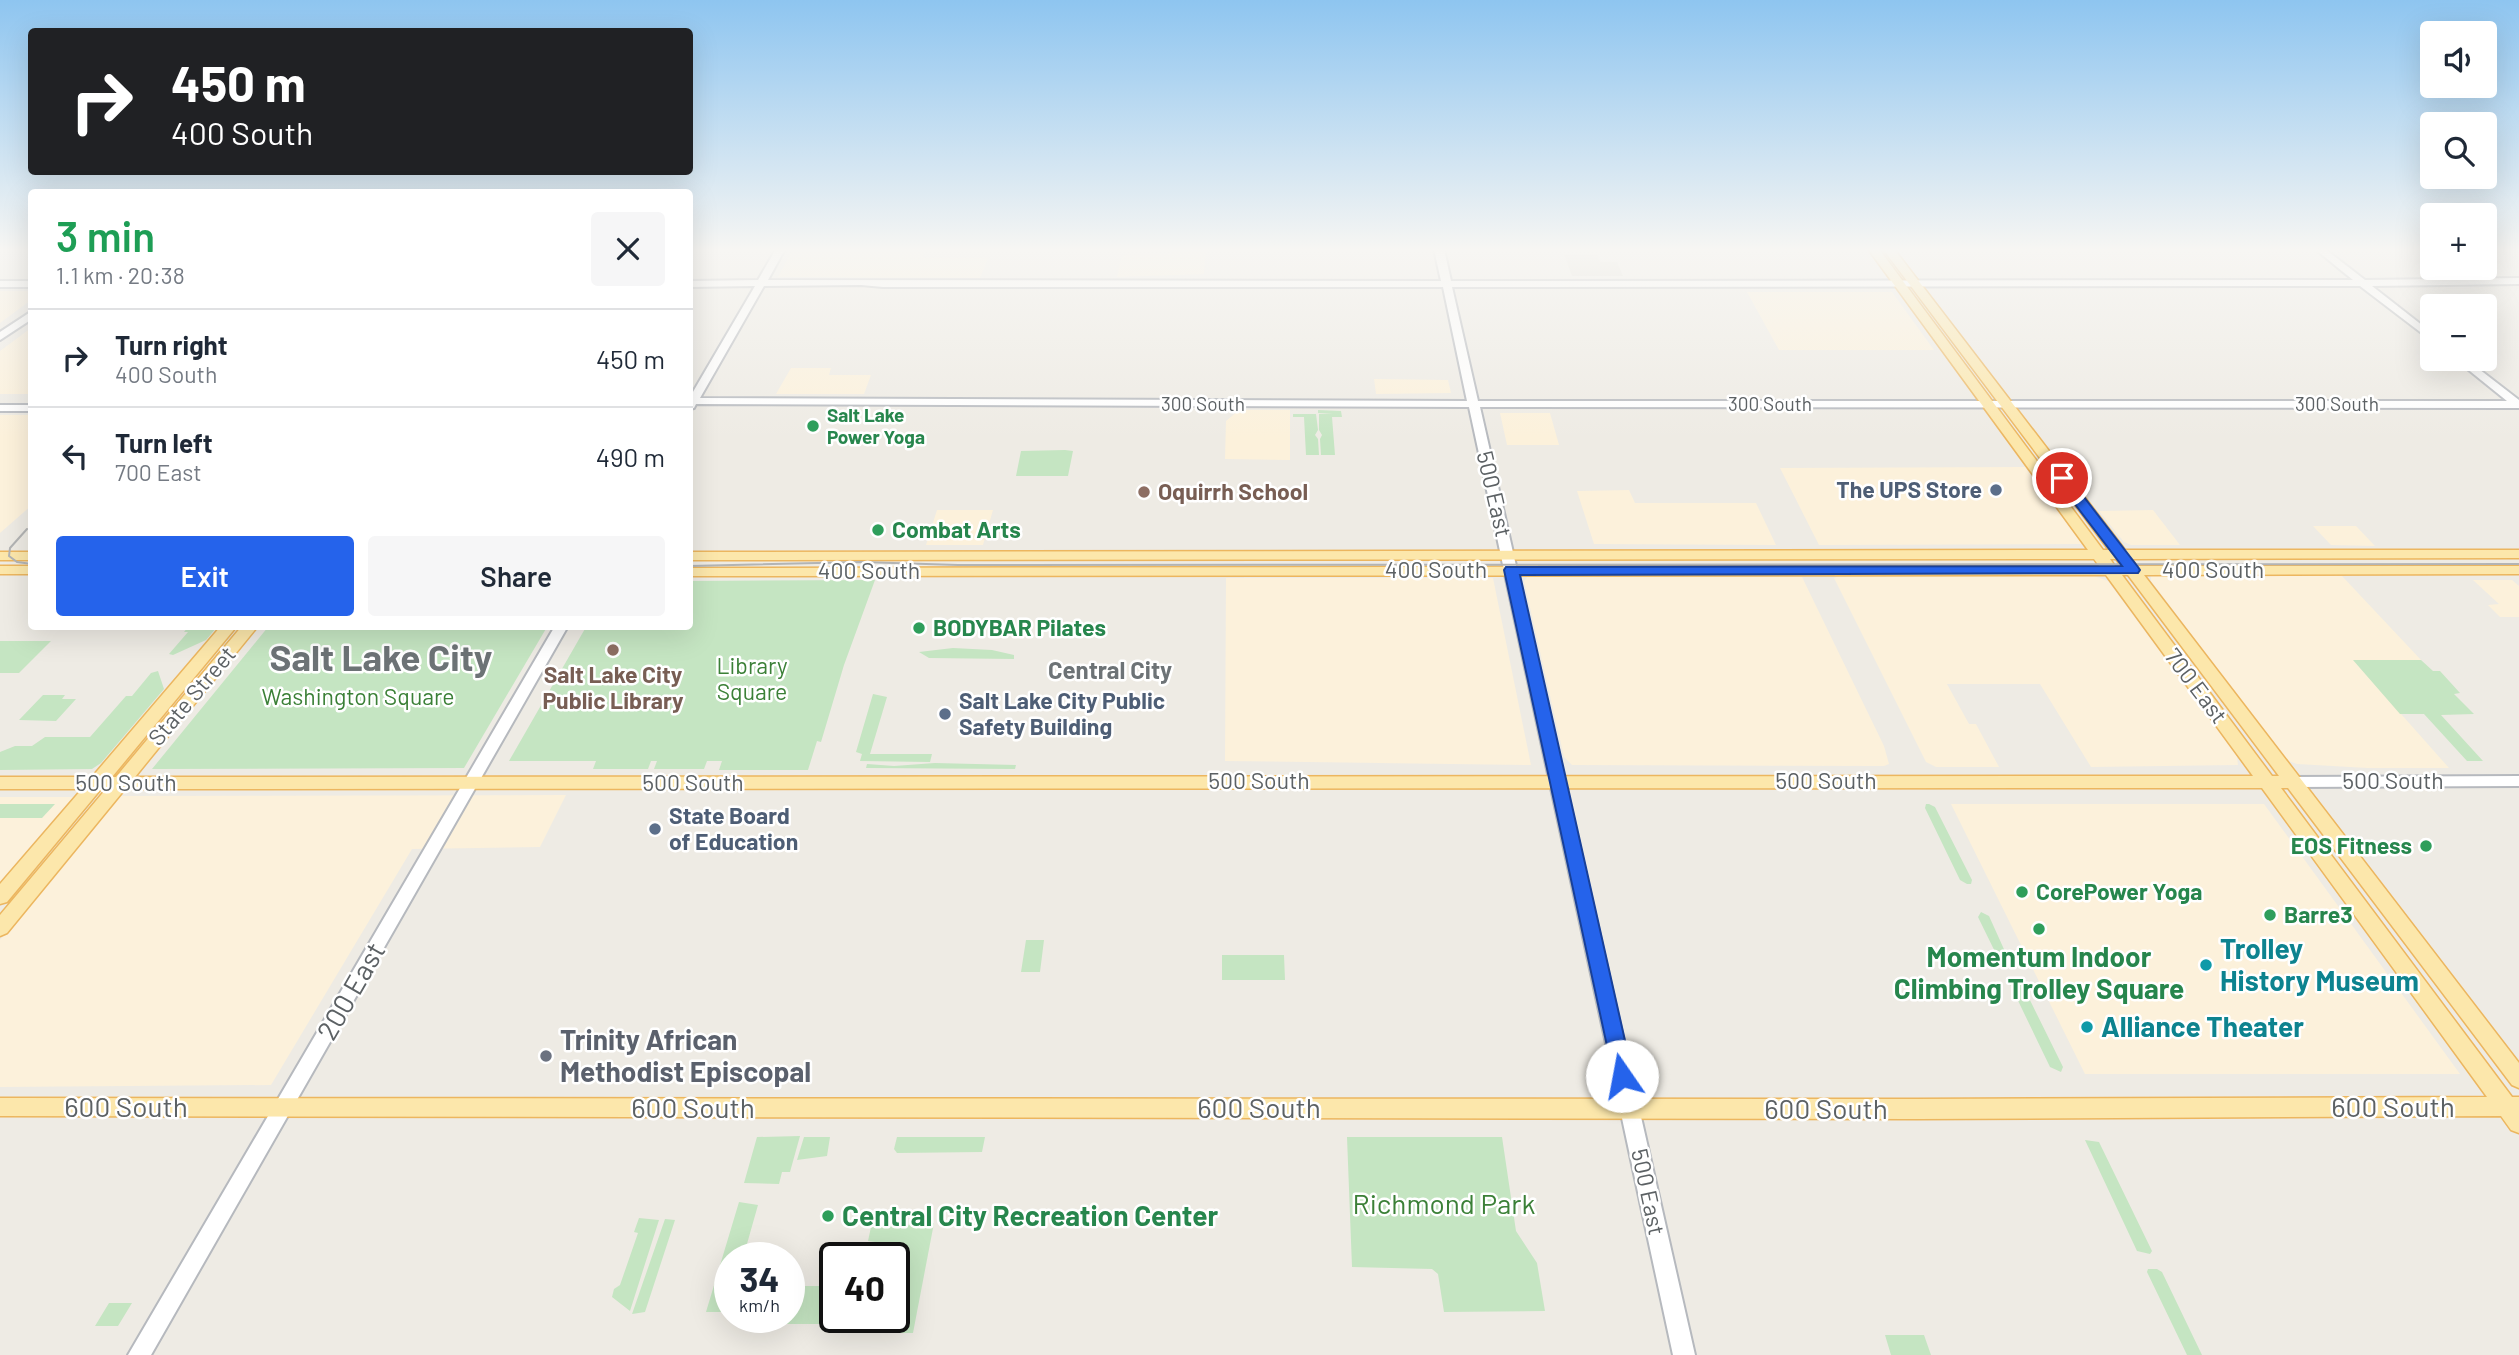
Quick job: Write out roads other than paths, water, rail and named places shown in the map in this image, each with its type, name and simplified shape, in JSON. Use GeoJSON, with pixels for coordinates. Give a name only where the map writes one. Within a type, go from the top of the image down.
{"type":"FeatureCollection","features":[{"type":"Feature","properties":{"kind":"main road","name":"700 East"},"geometry":{"type":"LineString","coordinates":[[1920,312],[2515,1112]]}},
{"type":"Feature","properties":{"kind":"main road","name":"700 East"},"geometry":{"type":"LineString","coordinates":[[1935,312],[2519,1079]]}},
{"type":"Feature","properties":{"kind":"main road","name":"400 South"},"geometry":{"type":"LineString","coordinates":[[693,556],[2519,554]]}},
{"type":"Feature","properties":{"kind":"main road"},"geometry":{"type":"LineString","coordinates":[[0,556],[28,556]]}},
{"type":"Feature","properties":{"kind":"main road"},"geometry":{"type":"LineString","coordinates":[[0,570],[28,570]]}},
{"type":"Feature","properties":{"kind":"main road","name":"400 South"},"geometry":{"type":"LineString","coordinates":[[693,572],[2519,570]]}},
{"type":"Feature","properties":{"kind":"main road","name":"State Street"},"geometry":{"type":"LineString","coordinates":[[0,897],[227,630]]}},
{"type":"Feature","properties":{"kind":"main road","name":"State Street"},"geometry":{"type":"LineString","coordinates":[[0,928],[248,630]]}},
{"type":"Feature","properties":{"kind":"main road","name":"500 South"},"geometry":{"type":"LineString","coordinates":[[0,783],[2293,782]]}},
{"type":"Feature","properties":{"kind":"main road","name":"600 South"},"geometry":{"type":"LineString","coordinates":[[0,1107],[2089,1108],[2515,1112]]}},
{"type":"Feature","properties":{"kind":"street"},"geometry":{"type":"LineString","coordinates":[[693,399],[744,312]]}},
{"type":"Feature","properties":{"kind":"street","name":"500 East"},"geometry":{"type":"LineString","coordinates":[[1453,312],[1684,1355]]}},
{"type":"Feature","properties":{"kind":"street"},"geometry":{"type":"LineString","coordinates":[[2400,312],[2420,328]]}},
{"type":"Feature","properties":{"kind":"street"},"geometry":{"type":"LineString","coordinates":[[0,337],[28,317]]}},
{"type":"Feature","properties":{"kind":"street"},"geometry":{"type":"LineString","coordinates":[[2475,371],[2518,404]]}},
{"type":"Feature","properties":{"kind":"street"},"geometry":{"type":"LineString","coordinates":[[0,401],[28,405]]}},
{"type":"Feature","properties":{"kind":"street","name":"300 South"},"geometry":{"type":"LineString","coordinates":[[693,404],[957,408],[1022,404],[2518,404]]}},
{"type":"Feature","properties":{"kind":"street"},"geometry":{"type":"LineString","coordinates":[[0,408],[28,405]]}},
{"type":"Feature","properties":{"kind":"street","name":"200 East"},"geometry":{"type":"LineString","coordinates":[[139,1355],[560,630]]}},
{"type":"Feature","properties":{"kind":"street","name":"500 South"},"geometry":{"type":"LineString","coordinates":[[2293,782],[2519,781]]}},
{"type":"Feature","properties":{"kind":"tram line"},"geometry":{"type":"LineString","coordinates":[[27,529],[10,548],[9,556],[17,562],[28,563]]}},
{"type":"Feature","properties":{"kind":"tram line"},"geometry":{"type":"LineString","coordinates":[[693,566],[861,562],[958,565],[2519,564]]}},
{"type":"Feature","properties":{"kind":"place","name":"Salt Lake Power Yoga"},"geometry":{"type":"Point","coordinates":[813,426]}},
{"type":"Feature","properties":{"kind":"place","name":"The UPS Store"},"geometry":{"type":"Point","coordinates":[1996,490]}},
{"type":"Feature","properties":{"kind":"place","name":"Oquirrh School"},"geometry":{"type":"Point","coordinates":[1144,492]}},
{"type":"Feature","properties":{"kind":"place","name":"Combat Arts"},"geometry":{"type":"Point","coordinates":[878,530]}},
{"type":"Feature","properties":{"kind":"place","name":"BODYBAR Pilates"},"geometry":{"type":"Point","coordinates":[919,628]}},
{"type":"Feature","properties":{"kind":"place","name":"Salt Lake City Public Library"},"geometry":{"type":"Point","coordinates":[613,650]}},
{"type":"Feature","properties":{"kind":"place","name":"Salt Lake City Public Safety Building"},"geometry":{"type":"Point","coordinates":[945,714]}},
{"type":"Feature","properties":{"kind":"place","name":"State Board of Education"},"geometry":{"type":"Point","coordinates":[655,829]}},
{"type":"Feature","properties":{"kind":"place","name":"EOS Fitness"},"geometry":{"type":"Point","coordinates":[2426,846]}},
{"type":"Feature","properties":{"kind":"place","name":"CorePower Yoga"},"geometry":{"type":"Point","coordinates":[2022,892]}},
{"type":"Feature","properties":{"kind":"place","name":"Barre3"},"geometry":{"type":"Point","coordinates":[2270,915]}},
{"type":"Feature","properties":{"kind":"place","name":"Momentum Indoor Climbing Trolley Square"},"geometry":{"type":"Point","coordinates":[2039,929]}},
{"type":"Feature","properties":{"kind":"place","name":"Trolley History Museum"},"geometry":{"type":"Point","coordinates":[2206,965]}},
{"type":"Feature","properties":{"kind":"place","name":"Alliance Theater"},"geometry":{"type":"Point","coordinates":[2087,1027]}},
{"type":"Feature","properties":{"kind":"place","name":"Trinity African Methodist Episcopal"},"geometry":{"type":"Point","coordinates":[546,1056]}},
{"type":"Feature","properties":{"kind":"place","name":"Central City Recreation Center"},"geometry":{"type":"Point","coordinates":[828,1216]}},
{"type":"Feature","properties":{"kind":"district","name":"Salt Lake City"},"geometry":{"type":"Point","coordinates":[381,658]}},
{"type":"Feature","properties":{"kind":"district","name":"Central City"},"geometry":{"type":"Point","coordinates":[1110,671]}},
{"type":"Feature","properties":{"kind":"park label","name":"Library Square"},"geometry":{"type":"Point","coordinates":[752,679]}},
{"type":"Feature","properties":{"kind":"park label","name":"Washington Square"},"geometry":{"type":"Point","coordinates":[358,697]}},
{"type":"Feature","properties":{"kind":"park label","name":"Richmond Park"},"geometry":{"type":"Point","coordinates":[1444,1204]}}]}
